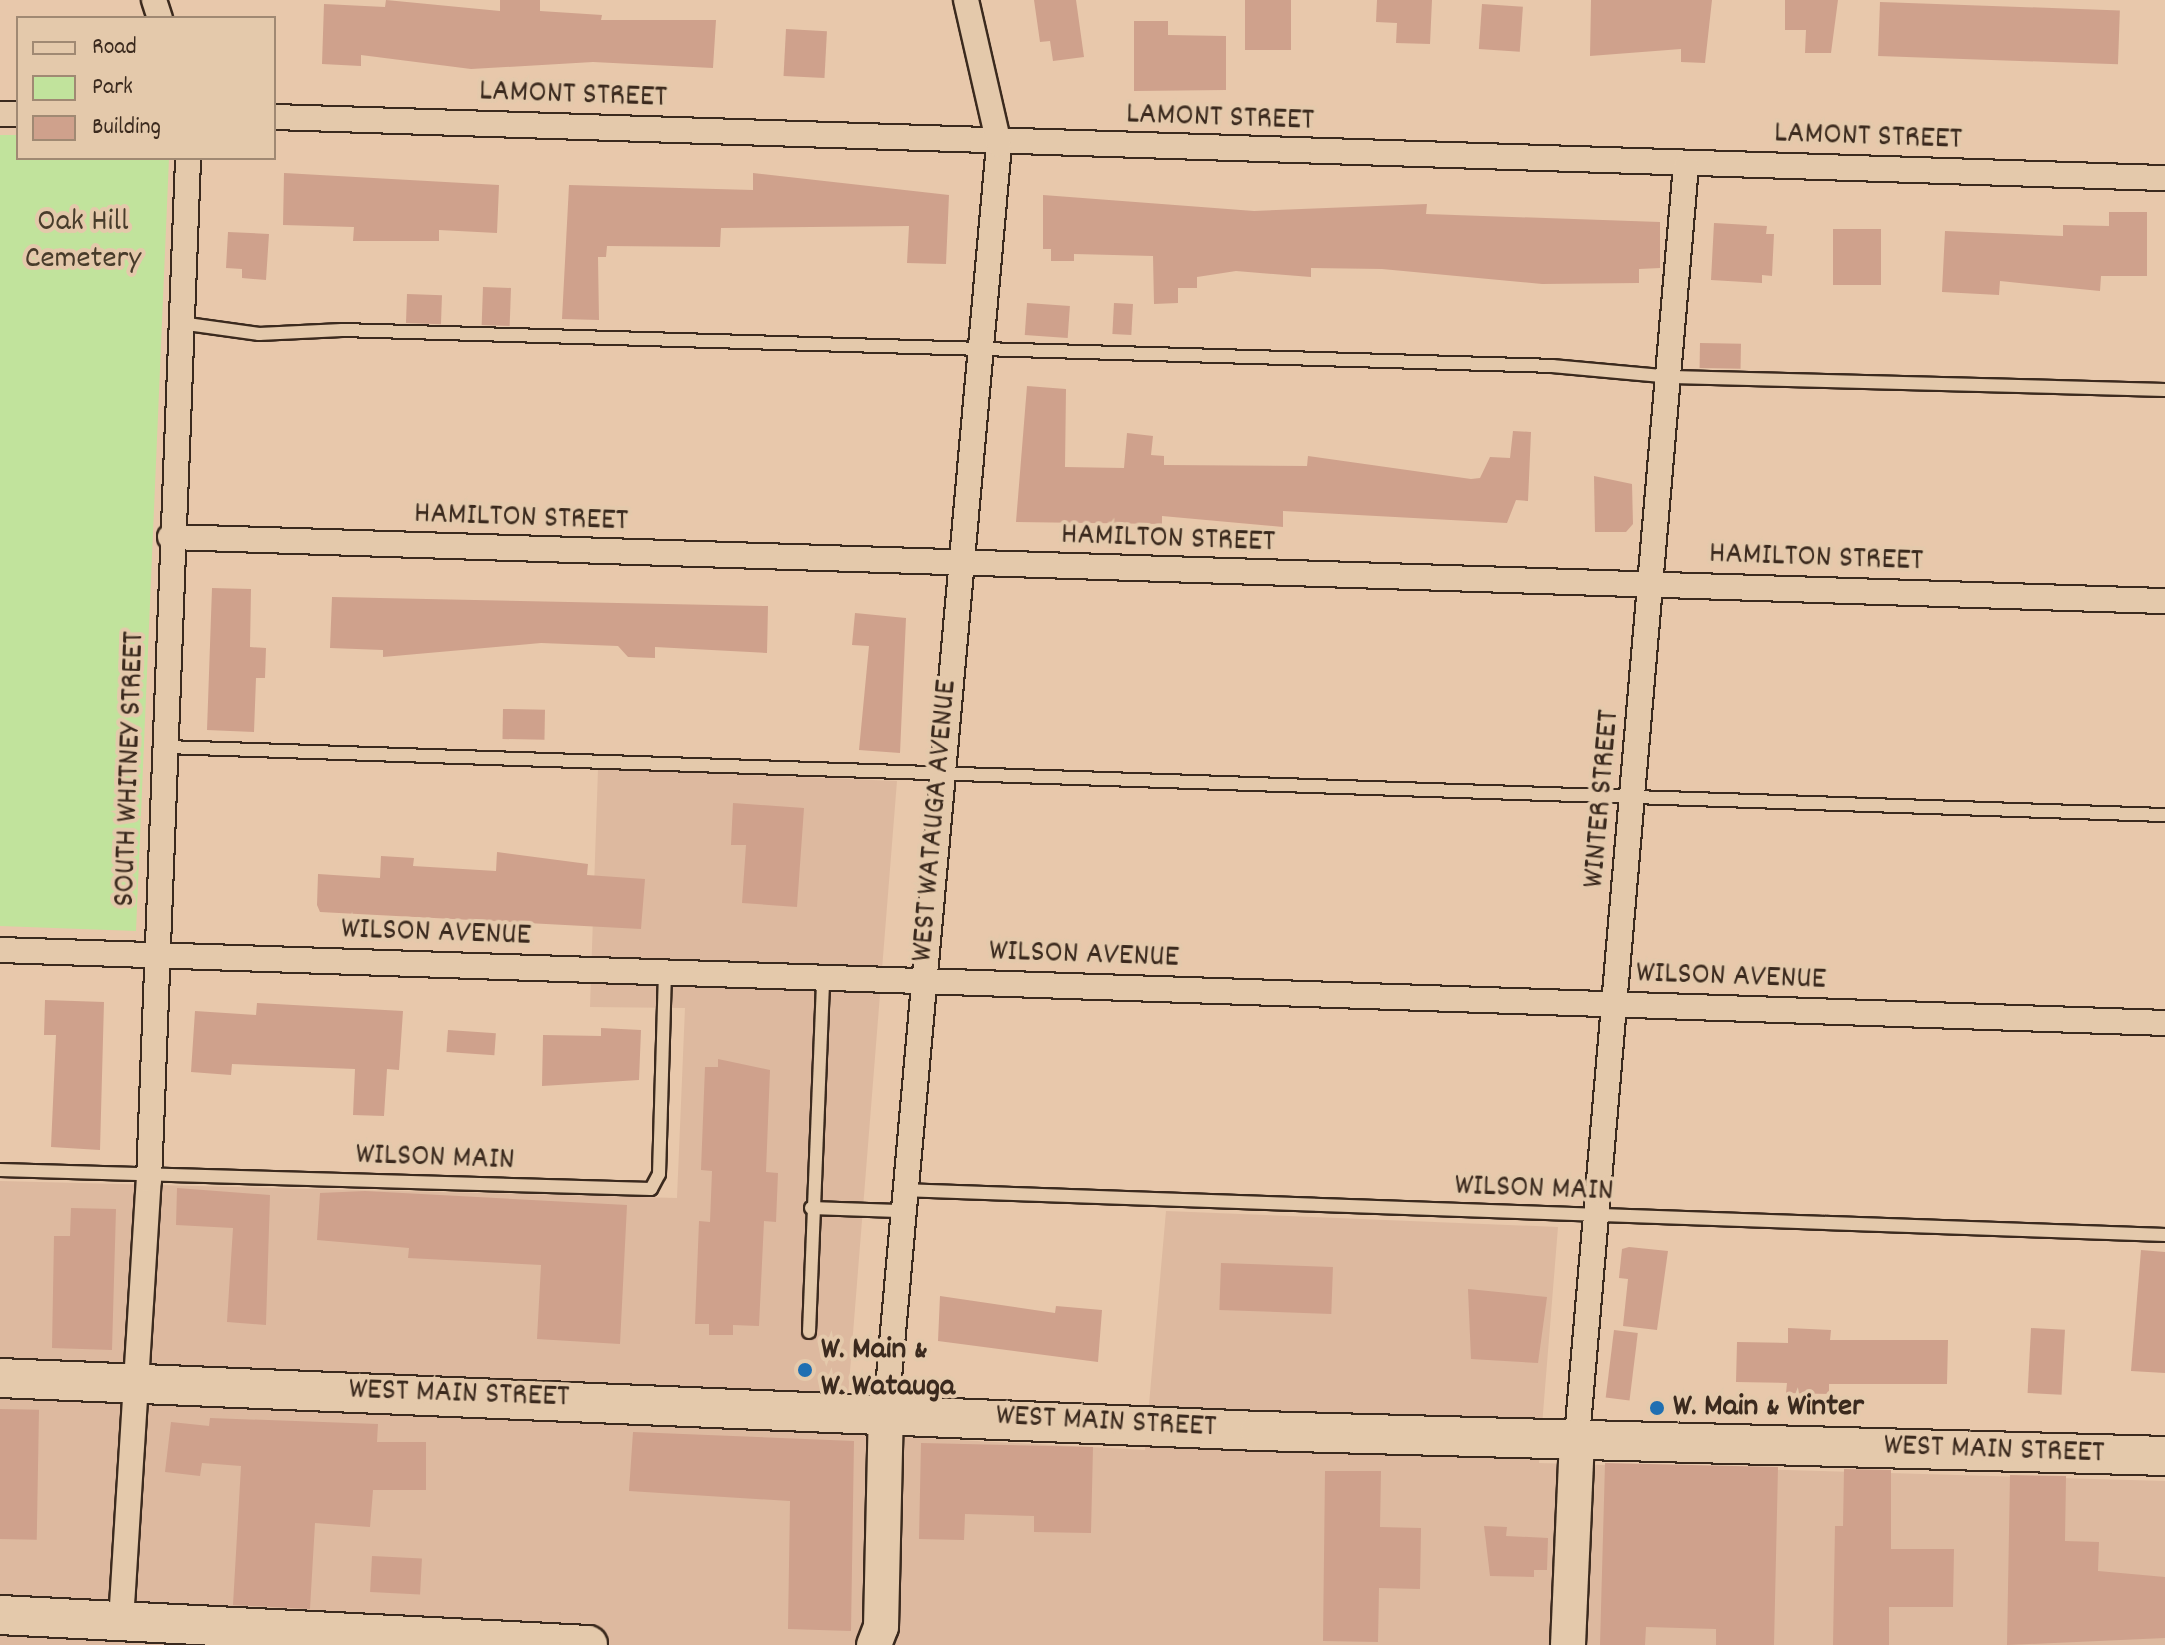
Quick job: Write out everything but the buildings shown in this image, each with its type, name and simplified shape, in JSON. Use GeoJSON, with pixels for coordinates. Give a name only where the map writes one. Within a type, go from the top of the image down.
{"type":"FeatureCollection","features":[{"type":"Feature","properties":{"kind":"main road","name":"WEST MAIN STREET"},"geometry":{"type":"LineString","coordinates":[[0,1378],[2165,1456]]}},
{"type":"Feature","properties":{"kind":"main road","name":"WEST WATAUGA AVENUE"},"geometry":{"type":"LineString","coordinates":[[874,1645],[881,1627],[886,1411]]}},
{"type":"Feature","properties":{"kind":"main road"},"geometry":{"type":"LineString","coordinates":[[1568,1645],[1577,1437]]}},
{"type":"Feature","properties":{"kind":"main road"},"geometry":{"type":"LineString","coordinates":[[0,1615],[588,1645]]}},
{"type":"Feature","properties":{"kind":"street","name":"WEST WATAUGA AVENUE"},"geometry":{"type":"LineString","coordinates":[[886,1411],[900,1201],[999,144],[966,0]]}},
{"type":"Feature","properties":{"kind":"street","name":"LAMONT STREET"},"geometry":{"type":"LineString","coordinates":[[276,117],[999,144],[2165,178]]}},
{"type":"Feature","properties":{"kind":"street","name":"SOUTH WHITNEY STREET"},"geometry":{"type":"LineString","coordinates":[[121,1621],[149,1180],[166,747],[170,537],[188,160]]}},
{"type":"Feature","properties":{"kind":"street","name":"WINTER STREET"},"geometry":{"type":"LineString","coordinates":[[1577,1437],[1636,797],[1672,377],[1686,166]]}},
{"type":"Feature","properties":{"kind":"street","name":"HAMILTON STREET"},"geometry":{"type":"LineString","coordinates":[[170,537],[959,566],[2165,601]]}},
{"type":"Feature","properties":{"kind":"street","name":"WILSON AVENUE"},"geometry":{"type":"LineString","coordinates":[[0,950],[665,975],[2165,1023]]}},
{"type":"Feature","properties":{"kind":"lane"},"geometry":{"type":"LineString","coordinates":[[180,323],[259,334],[342,330],[979,353],[1552,366],[1672,377],[2165,390]]}},
{"type":"Feature","properties":{"kind":"lane"},"geometry":{"type":"LineString","coordinates":[[166,747],[2165,815]]}},
{"type":"Feature","properties":{"kind":"lane","name":"WILSON MAIN"},"geometry":{"type":"LineString","coordinates":[[0,1170],[149,1180],[651,1189],[659,1174],[665,975]]}},
{"type":"Feature","properties":{"kind":"lane"},"geometry":{"type":"LineString","coordinates":[[809,1332],[811,1208],[823,980]]}},
{"type":"Feature","properties":{"kind":"lane","name":"WILSON MAIN"},"geometry":{"type":"LineString","coordinates":[[811,1208],[900,1201],[2165,1235]]}},
{"type":"Feature","properties":{"kind":"shaded area"},"geometry":{"type":"Polygon","coordinates":[[[598,769],[897,781],[845,1434],[1145,1450],[1166,1211],[1558,1227],[1539,1463],[2165,1481],[2165,1645],[0,1645],[0,1181],[677,1198],[685,1008],[590,1007],[598,769]]]}},
{"type":"Feature","properties":{"kind":"green space","name":"Oak Hill Cemetery"},"geometry":{"type":"Polygon","coordinates":[[[0,135],[16,135],[16,160],[169,160],[136,931],[0,926],[0,135]]]}},
{"type":"Feature","properties":{"kind":"place","name":"W. Main & W. Watauga"},"geometry":{"type":"Point","coordinates":[805,1370]}},
{"type":"Feature","properties":{"kind":"place","name":"W. Main & Winter"},"geometry":{"type":"Point","coordinates":[1657,1408]}}]}
